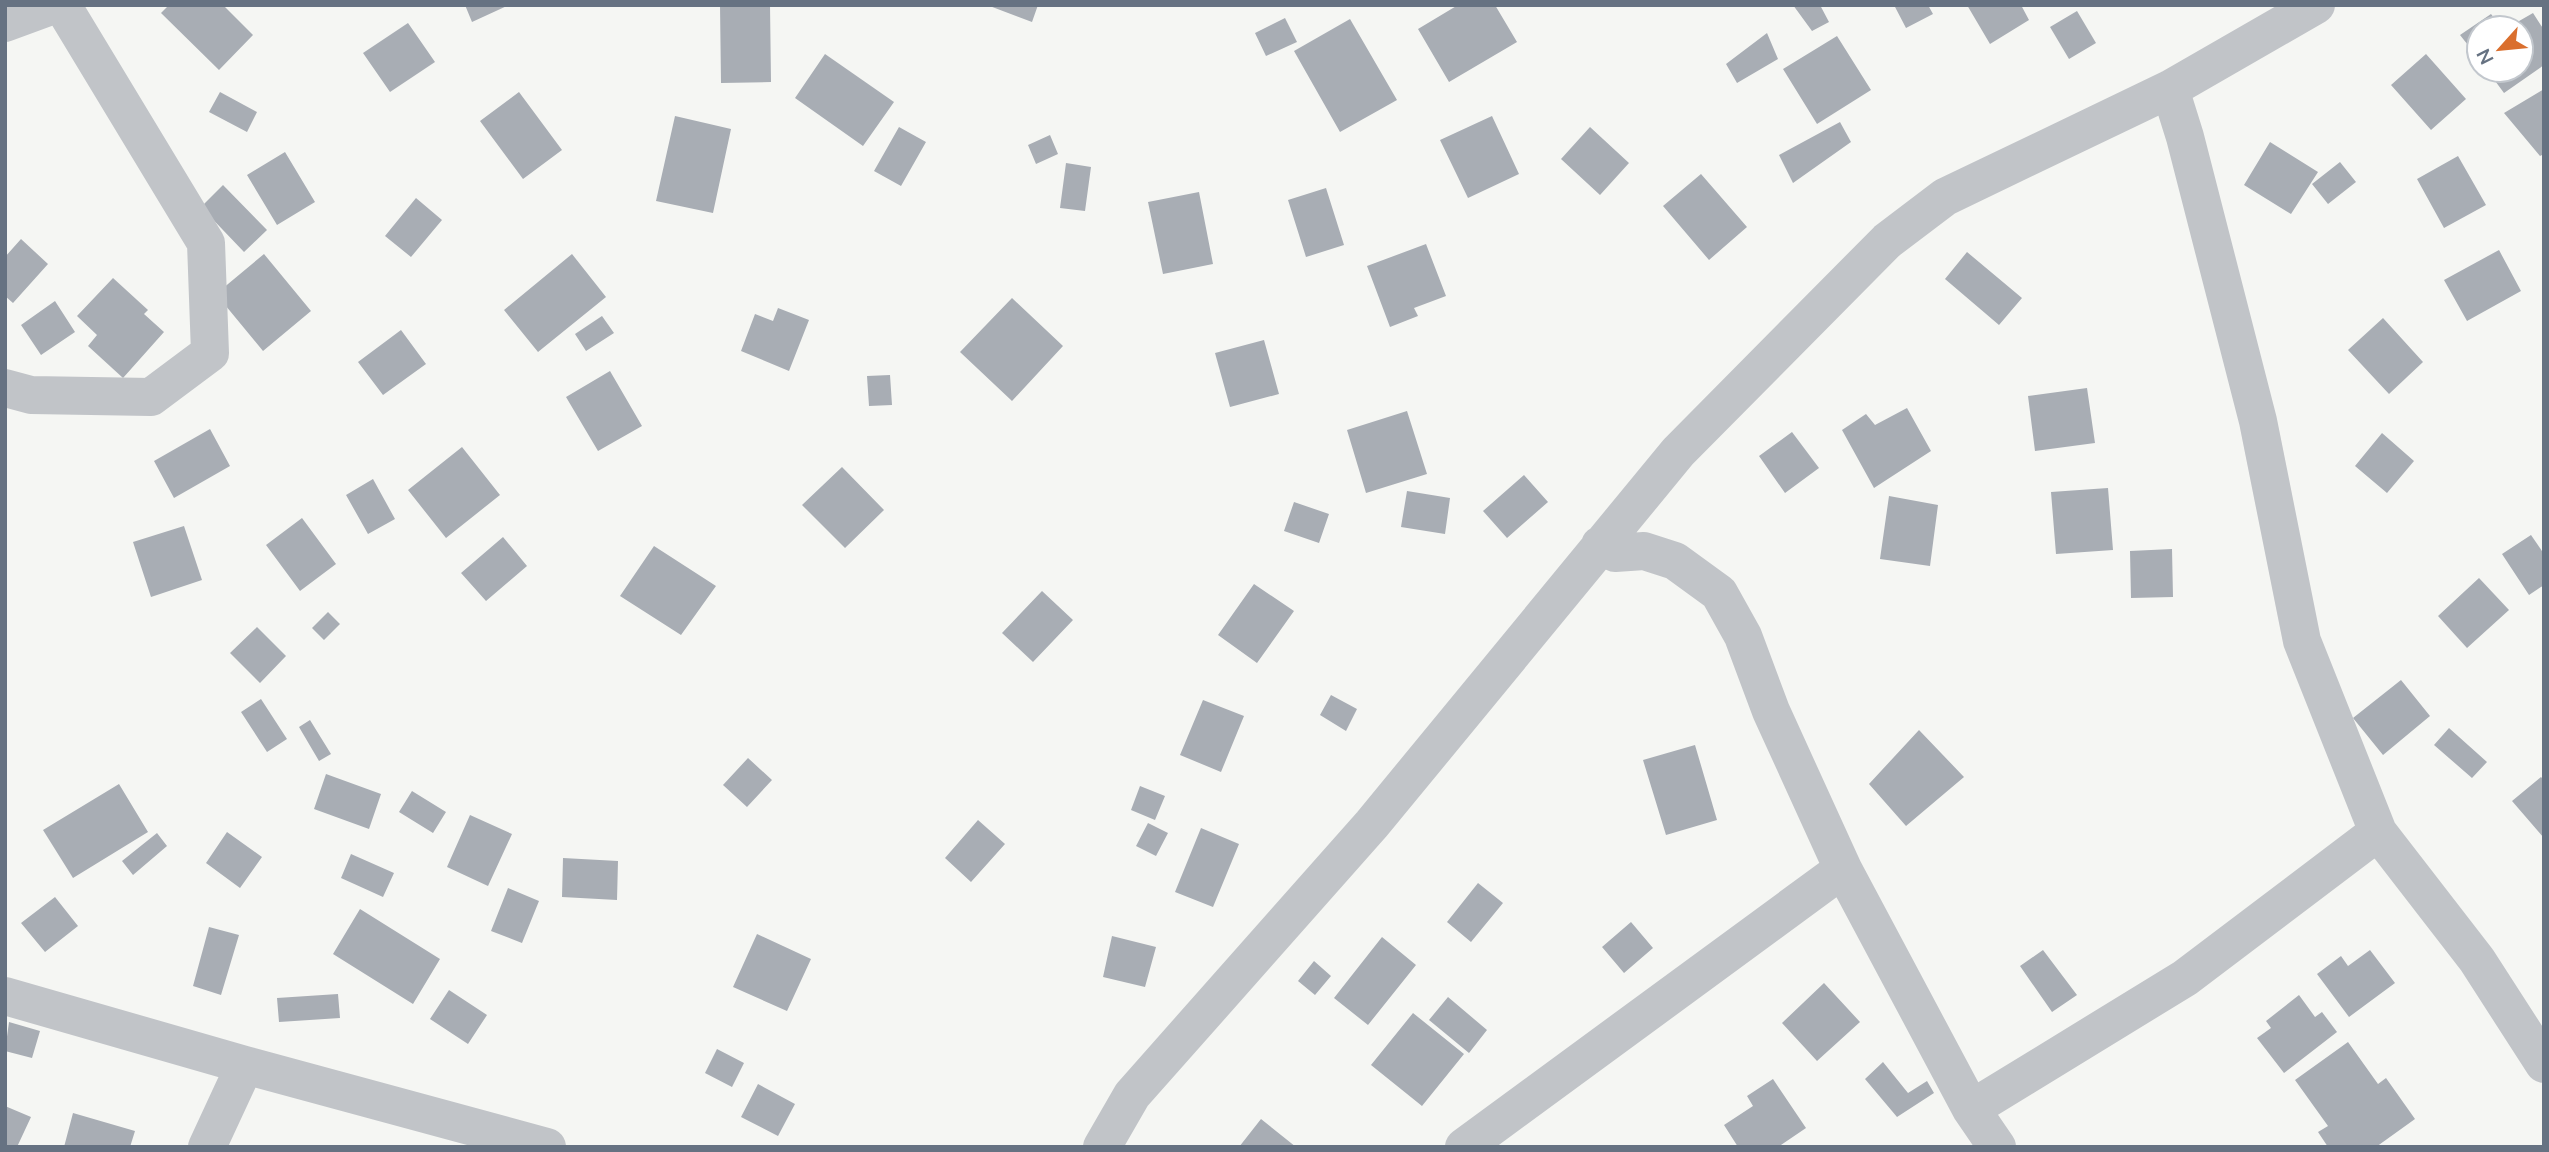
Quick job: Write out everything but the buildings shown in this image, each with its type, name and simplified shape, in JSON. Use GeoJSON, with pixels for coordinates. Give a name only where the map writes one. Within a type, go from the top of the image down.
{"type":"FeatureCollection","features":[{"type":"Feature","properties":{"kind":"street"},"geometry":{"type":"LineString","coordinates":[[5,23],[54,5]]}},
{"type":"Feature","properties":{"kind":"street"},"geometry":{"type":"LineString","coordinates":[[5,388],[31,395],[151,397],[210,353],[206,243],[62,5]]}},
{"type":"Feature","properties":{"kind":"street"},"geometry":{"type":"LineString","coordinates":[[1102,1147],[1132,1095],[1372,824],[1678,452],[1887,241],[1945,197],[2170,89],[2316,5]]}},
{"type":"Feature","properties":{"kind":"street"},"geometry":{"type":"LineString","coordinates":[[2170,89],[2185,137],[2258,421],[2302,641],[2378,832],[2477,960],[2544,1064]]}},
{"type":"Feature","properties":{"kind":"street"},"geometry":{"type":"LineString","coordinates":[[1600,545],[1615,553],[1644,551],[1675,561],[1719,593],[1743,636],[1771,711],[1843,869],[1971,1109],[1997,1147]]}},
{"type":"Feature","properties":{"kind":"street"},"geometry":{"type":"LineString","coordinates":[[1971,1109],[2185,978],[2378,832]]}},
{"type":"Feature","properties":{"kind":"street"},"geometry":{"type":"LineString","coordinates":[[1464,1147],[1843,869]]}},
{"type":"Feature","properties":{"kind":"street"},"geometry":{"type":"LineString","coordinates":[[5,996],[547,1147]]}},
{"type":"Feature","properties":{"kind":"street"},"geometry":{"type":"LineString","coordinates":[[207,1147],[245,1065]]}}]}
